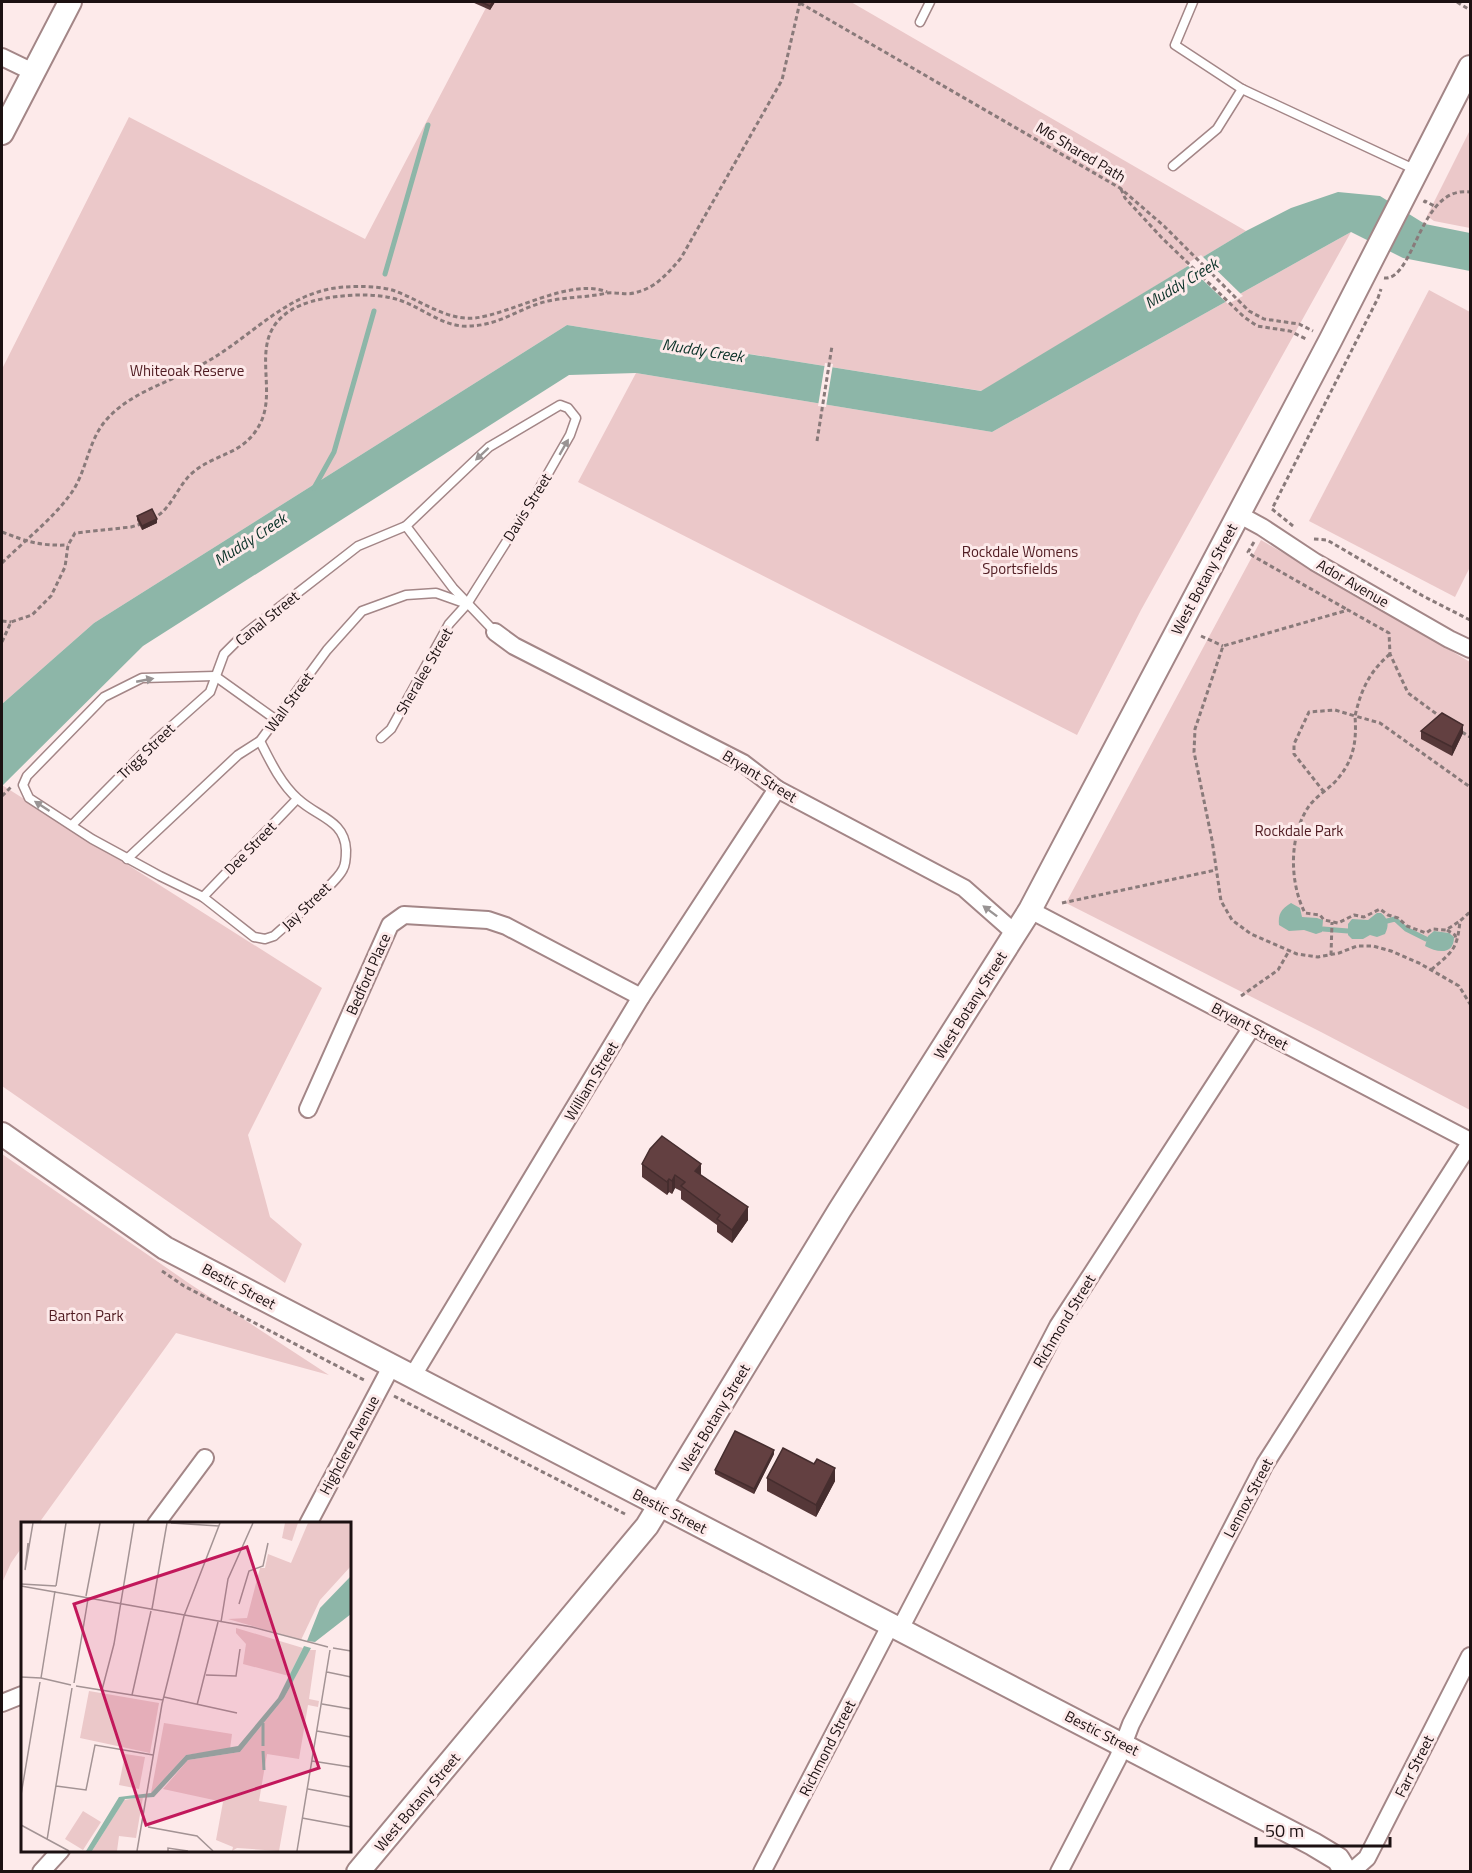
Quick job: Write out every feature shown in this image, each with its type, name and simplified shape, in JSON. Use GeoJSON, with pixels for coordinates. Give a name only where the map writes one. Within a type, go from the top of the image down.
{"type":"FeatureCollection","features":[{"type":"Feature","properties":{"kind":"main road"},"geometry":{"type":"LineString","coordinates":[[2,132],[70,2]]}},
{"type":"Feature","properties":{"kind":"main road","name":"West Botany Street"},"geometry":{"type":"LineString","coordinates":[[358,1872],[639,1536],[660,1507],[838,1211],[1030,910],[1330,341],[1380,271],[1413,178],[1470,67]]}},
{"type":"Feature","properties":{"kind":"main road","name":"Bestic Street"},"geometry":{"type":"LineString","coordinates":[[2,1134],[165,1248],[660,1507],[1124,1744],[1323,1849],[1338,1859],[1346,1872]]}},
{"type":"Feature","properties":{"kind":"street"},"geometry":{"type":"LineString","coordinates":[[2,57],[33,72]]}},
{"type":"Feature","properties":{"kind":"street","name":"Ador Avenue"},"geometry":{"type":"LineString","coordinates":[[1238,514],[1315,562],[1470,649]]}},
{"type":"Feature","properties":{"kind":"street","name":"Bryant Street"},"geometry":{"type":"LineString","coordinates":[[495,632],[514,646],[743,763],[777,789],[964,888],[1015,933]]}},
{"type":"Feature","properties":{"kind":"street","name":"William Street"},"geometry":{"type":"LineString","coordinates":[[412,1377],[641,997],[777,789]]}},
{"type":"Feature","properties":{"kind":"street","name":"Bryant Street"},"geometry":{"type":"LineString","coordinates":[[1030,910],[1470,1142]]}},
{"type":"Feature","properties":{"kind":"street","name":"Bedford Place"},"geometry":{"type":"LineString","coordinates":[[308,1109],[390,925],[404,915],[488,920],[506,926],[641,997]]}},
{"type":"Feature","properties":{"kind":"street","name":"Richmond Street"},"geometry":{"type":"LineString","coordinates":[[762,1872],[1058,1326],[1252,1027]]}},
{"type":"Feature","properties":{"kind":"street","name":"Lennox Street"},"geometry":{"type":"LineString","coordinates":[[1059,1872],[1124,1744],[1129,1728],[1265,1464],[1470,1142]]}},
{"type":"Feature","properties":{"kind":"street","name":"Highclere Avenue"},"geometry":{"type":"LineString","coordinates":[[309,1522],[391,1367]]}},
{"type":"Feature","properties":{"kind":"street"},"geometry":{"type":"LineString","coordinates":[[157,1522],[205,1458]]}},
{"type":"Feature","properties":{"kind":"street","name":"Farr Street"},"geometry":{"type":"LineString","coordinates":[[1352,1872],[1367,1858],[1470,1656]]}},
{"type":"Feature","properties":{"kind":"street"},"geometry":{"type":"LineString","coordinates":[[2,1703],[21,1695]]}},
{"type":"Feature","properties":{"kind":"street"},"geometry":{"type":"LineString","coordinates":[[41,1872],[60,1852]]}},
{"type":"Feature","properties":{"kind":"lane"},"geometry":{"type":"LineString","coordinates":[[920,22],[930,2]]}},
{"type":"Feature","properties":{"kind":"lane"},"geometry":{"type":"LineString","coordinates":[[1193,2],[1175,45],[1242,88],[1413,178]]}},
{"type":"Feature","properties":{"kind":"lane"},"geometry":{"type":"LineString","coordinates":[[1173,166],[1217,129],[1242,88]]}},
{"type":"Feature","properties":{"kind":"lane","name":"Canal Street"},"geometry":{"type":"LineString","coordinates":[[215,676],[224,654],[242,636],[358,546],[406,526],[489,447],[560,405],[567,408]]}},
{"type":"Feature","properties":{"kind":"lane","name":"Davis Street"},"geometry":{"type":"LineString","coordinates":[[467,604],[534,498],[570,435],[576,418],[567,408]]}},
{"type":"Feature","properties":{"kind":"lane"},"geometry":{"type":"LineString","coordinates":[[406,526],[467,604],[495,632]]}},
{"type":"Feature","properties":{"kind":"lane","name":"Wall Street"},"geometry":{"type":"LineString","coordinates":[[127,859],[238,755],[260,741],[327,650],[362,611],[406,595],[436,593],[467,604]]}},
{"type":"Feature","properties":{"kind":"lane","name":"Sheralee Street"},"geometry":{"type":"LineString","coordinates":[[381,738],[390,729],[449,624],[467,604]]}},
{"type":"Feature","properties":{"kind":"lane"},"geometry":{"type":"LineString","coordinates":[[127,859],[29,798],[23,785],[27,776],[104,697],[142,678],[215,676],[275,719]]}},
{"type":"Feature","properties":{"kind":"lane","name":"Trigg Street"},"geometry":{"type":"LineString","coordinates":[[72,825],[156,740],[210,692],[215,676]]}},
{"type":"Feature","properties":{"kind":"lane","name":"Jay Street"},"geometry":{"type":"LineString","coordinates":[[127,859],[203,897],[254,937],[265,939],[274,936],[343,869],[346,855],[345,842],[340,828],[297,799],[272,765],[260,741]]}},
{"type":"Feature","properties":{"kind":"lane","name":"Dee Street"},"geometry":{"type":"LineString","coordinates":[[203,897],[297,799]]}},
{"type":"Feature","properties":{"kind":"path","name":"M6 Shared Path"},"geometry":{"type":"LineString","coordinates":[[68,545],[75,533],[131,527],[159,516],[192,474],[253,438],[265,413],[265,353],[268,340],[274,327],[285,314],[301,305],[325,298],[385,297],[399,300],[446,323],[461,326],[476,325],[495,323],[531,306],[554,300],[586,298],[608,293],[634,293],[661,281],[681,258],[782,80],[800,2],[1120,188],[1164,226],[1249,311],[1264,319],[1299,324],[1330,341]]}},
{"type":"Feature","properties":{"kind":"path"},"geometry":{"type":"LineString","coordinates":[[1457,2],[1470,10]]}},
{"type":"Feature","properties":{"kind":"path"},"geometry":{"type":"LineString","coordinates":[[1120,188],[1125,198],[1162,238],[1244,317],[1257,326],[1290,331],[1306,339]]}},
{"type":"Feature","properties":{"kind":"path"},"geometry":{"type":"LineString","coordinates":[[1380,271],[1389,279],[1399,272],[1436,207],[1445,198],[1459,190],[1470,192]]}},
{"type":"Feature","properties":{"kind":"path"},"geometry":{"type":"LineString","coordinates":[[1420,210],[1425,201],[1436,207]]}},
{"type":"Feature","properties":{"kind":"path","name":"M6 Shared Path"},"geometry":{"type":"LineString","coordinates":[[2,563],[48,519],[73,491],[91,446],[104,422],[121,404],[208,361],[282,308],[313,292],[345,287],[392,290],[448,315],[473,319],[548,296],[577,291],[600,290],[608,293]]}},
{"type":"Feature","properties":{"kind":"path"},"geometry":{"type":"LineString","coordinates":[[1297,530],[1272,509],[1381,288]]}},
{"type":"Feature","properties":{"kind":"path"},"geometry":{"type":"LineString","coordinates":[[817,441],[832,346]]}},
{"type":"Feature","properties":{"kind":"path"},"geometry":{"type":"LineString","coordinates":[[2,532],[23,541],[48,546],[68,545],[65,567],[51,597],[32,615],[11,622],[2,621]]}},
{"type":"Feature","properties":{"kind":"path","name":"Ador Avenue"},"geometry":{"type":"LineString","coordinates":[[1306,535],[1316,540],[1327,540],[1423,596],[1470,620]]}},
{"type":"Feature","properties":{"kind":"path"},"geometry":{"type":"LineString","coordinates":[[1254,542],[1248,552],[1253,556],[1389,633],[1390,654],[1408,693],[1450,723]]}},
{"type":"Feature","properties":{"kind":"path"},"geometry":{"type":"LineString","coordinates":[[1201,636],[1223,646],[1348,610]]}},
{"type":"Feature","properties":{"kind":"path"},"geometry":{"type":"LineString","coordinates":[[2,642],[11,622]]}},
{"type":"Feature","properties":{"kind":"path"},"geometry":{"type":"LineString","coordinates":[[1223,646],[1195,729],[1194,752],[1221,901],[1232,920],[1251,934],[1289,951],[1318,957],[1358,946],[1372,946],[1391,951],[1459,986],[1470,1004]]}},
{"type":"Feature","properties":{"kind":"path"},"geometry":{"type":"LineString","coordinates":[[1390,654],[1371,676],[1361,693],[1355,716],[1356,739],[1351,758],[1335,781],[1309,806],[1298,832],[1294,856],[1298,899],[1305,913],[1320,915],[1324,920],[1338,923],[1354,915],[1364,917],[1380,909],[1407,926],[1426,933],[1432,929],[1446,930],[1455,934],[1457,944]]}},
{"type":"Feature","properties":{"kind":"path"},"geometry":{"type":"LineString","coordinates":[[1324,792],[1294,754],[1294,744],[1309,712],[1335,710],[1380,723],[1470,787]]}},
{"type":"Feature","properties":{"kind":"path"},"geometry":{"type":"LineString","coordinates":[[1457,728],[1470,737]]}},
{"type":"Feature","properties":{"kind":"path"},"geometry":{"type":"LineString","coordinates":[[1062,903],[1216,870]]}},
{"type":"Feature","properties":{"kind":"path"},"geometry":{"type":"LineString","coordinates":[[1446,930],[1470,912]]}},
{"type":"Feature","properties":{"kind":"path"},"geometry":{"type":"LineString","coordinates":[[1431,970],[1451,953],[1457,944],[1460,921]]}},
{"type":"Feature","properties":{"kind":"path"},"geometry":{"type":"LineString","coordinates":[[1331,955],[1332,922]]}},
{"type":"Feature","properties":{"kind":"path"},"geometry":{"type":"LineString","coordinates":[[1241,996],[1278,970],[1289,951]]}},
{"type":"Feature","properties":{"kind":"green space","name":"Whiteoak Reserve"},"geometry":{"type":"Polygon","coordinates":[[[489,2],[851,2],[1246,231],[982,391],[567,325],[94,623],[2,704],[2,369],[129,117],[365,239],[489,2]]]}},
{"type":"Feature","properties":{"kind":"green space"},"geometry":{"type":"Polygon","coordinates":[[[1470,130],[1470,228],[1434,221],[1427,216],[1470,130]]]}},
{"type":"Feature","properties":{"kind":"green space","name":"Rockdale Womens Sportsfields"},"geometry":{"type":"Polygon","coordinates":[[[1351,232],[1141,610],[1077,735],[578,482],[636,373],[992,432],[1351,232]]]}},
{"type":"Feature","properties":{"kind":"green space"},"geometry":{"type":"Polygon","coordinates":[[[1429,290],[1470,312],[1470,567],[1455,597],[1309,521],[1429,290]]]}},
{"type":"Feature","properties":{"kind":"green space","name":"Rockdale Park"},"geometry":{"type":"Polygon","coordinates":[[[1261,540],[1470,662],[1470,1110],[1066,903],[1261,540]]]}},
{"type":"Feature","properties":{"kind":"green space"},"geometry":{"type":"Polygon","coordinates":[[[2,785],[322,988],[248,1135],[270,1217],[302,1244],[285,1283],[2,1086],[2,785]]]}},
{"type":"Feature","properties":{"kind":"green space","name":"Barton Park"},"geometry":{"type":"Polygon","coordinates":[[[2,1154],[190,1284],[329,1375],[176,1333],[40,1522],[21,1522],[21,1548],[2,1583],[2,1154]]]}},
{"type":"Feature","properties":{"kind":"water","name":"Muddy Creek"},"geometry":{"type":"Polygon","coordinates":[[[1338,192],[1380,196],[1425,224],[1470,233],[1470,271],[1403,258],[1351,232],[992,432],[636,373],[569,375],[143,646],[2,786],[2,704],[94,623],[567,325],[981,391],[1246,231],[1291,208],[1338,192]]]}},
{"type":"Feature","properties":{"kind":"water"},"geometry":{"type":"Polygon","coordinates":[[[1291,903],[1300,908],[1302,917],[1323,920],[1322,932],[1316,934],[1304,930],[1289,931],[1279,925],[1281,912],[1291,903]]]}},
{"type":"Feature","properties":{"kind":"water"},"geometry":{"type":"Polygon","coordinates":[[[1377,913],[1384,915],[1387,920],[1385,934],[1377,937],[1370,935],[1363,939],[1352,939],[1348,935],[1348,924],[1352,919],[1368,920],[1377,913]]]}},
{"type":"Feature","properties":{"kind":"water"},"geometry":{"type":"Polygon","coordinates":[[[1434,931],[1449,933],[1454,937],[1448,950],[1440,951],[1425,946],[1428,936],[1434,931]]]}},
{"type":"Feature","properties":{"kind":"pier"},"geometry":{"type":"Polygon","coordinates":[[[1201,255],[1243,296],[1228,304],[1186,264],[1201,255]]]}},
{"type":"Feature","properties":{"kind":"pier"},"geometry":{"type":"Polygon","coordinates":[[[825,363],[833,364],[826,407],[818,406],[825,363]]]}},
{"type":"Feature","properties":{"kind":"building"},"geometry":{"type":"Polygon","coordinates":[[[481,2],[493,2],[490,6],[481,2]]]}},
{"type":"Feature","properties":{"kind":"building"},"geometry":{"type":"Polygon","coordinates":[[[152,509],[157,519],[142,526],[137,516],[152,509]]]}},
{"type":"Feature","properties":{"kind":"building"},"geometry":{"type":"Polygon","coordinates":[[[1442,713],[1463,725],[1452,747],[1421,731],[1442,713]]]}},
{"type":"Feature","properties":{"kind":"building"},"geometry":{"type":"Polygon","coordinates":[[[662,1136],[701,1164],[695,1171],[748,1207],[732,1230],[717,1219],[720,1215],[681,1186],[685,1182],[675,1175],[672,1181],[669,1179],[667,1182],[642,1164],[650,1149],[662,1136]]]}},
{"type":"Feature","properties":{"kind":"building"},"geometry":{"type":"Polygon","coordinates":[[[735,1431],[774,1450],[754,1489],[715,1470],[735,1431]]]}},
{"type":"Feature","properties":{"kind":"building"},"geometry":{"type":"Polygon","coordinates":[[[783,1448],[814,1464],[817,1459],[835,1468],[816,1505],[767,1478],[783,1448]]]}},
{"type":"Feature","properties":{"kind":"waterway"},"geometry":{"type":"LineString","coordinates":[[385,274],[428,125]]}},
{"type":"Feature","properties":{"kind":"waterway"},"geometry":{"type":"LineString","coordinates":[[314,488],[334,452],[374,311]]}},
{"type":"Feature","properties":{"kind":"waterway"},"geometry":{"type":"LineString","coordinates":[[1387,921],[1395,919],[1406,929],[1426,939]]}},
{"type":"Feature","properties":{"kind":"waterway"},"geometry":{"type":"LineString","coordinates":[[1323,929],[1348,931]]}}]}
